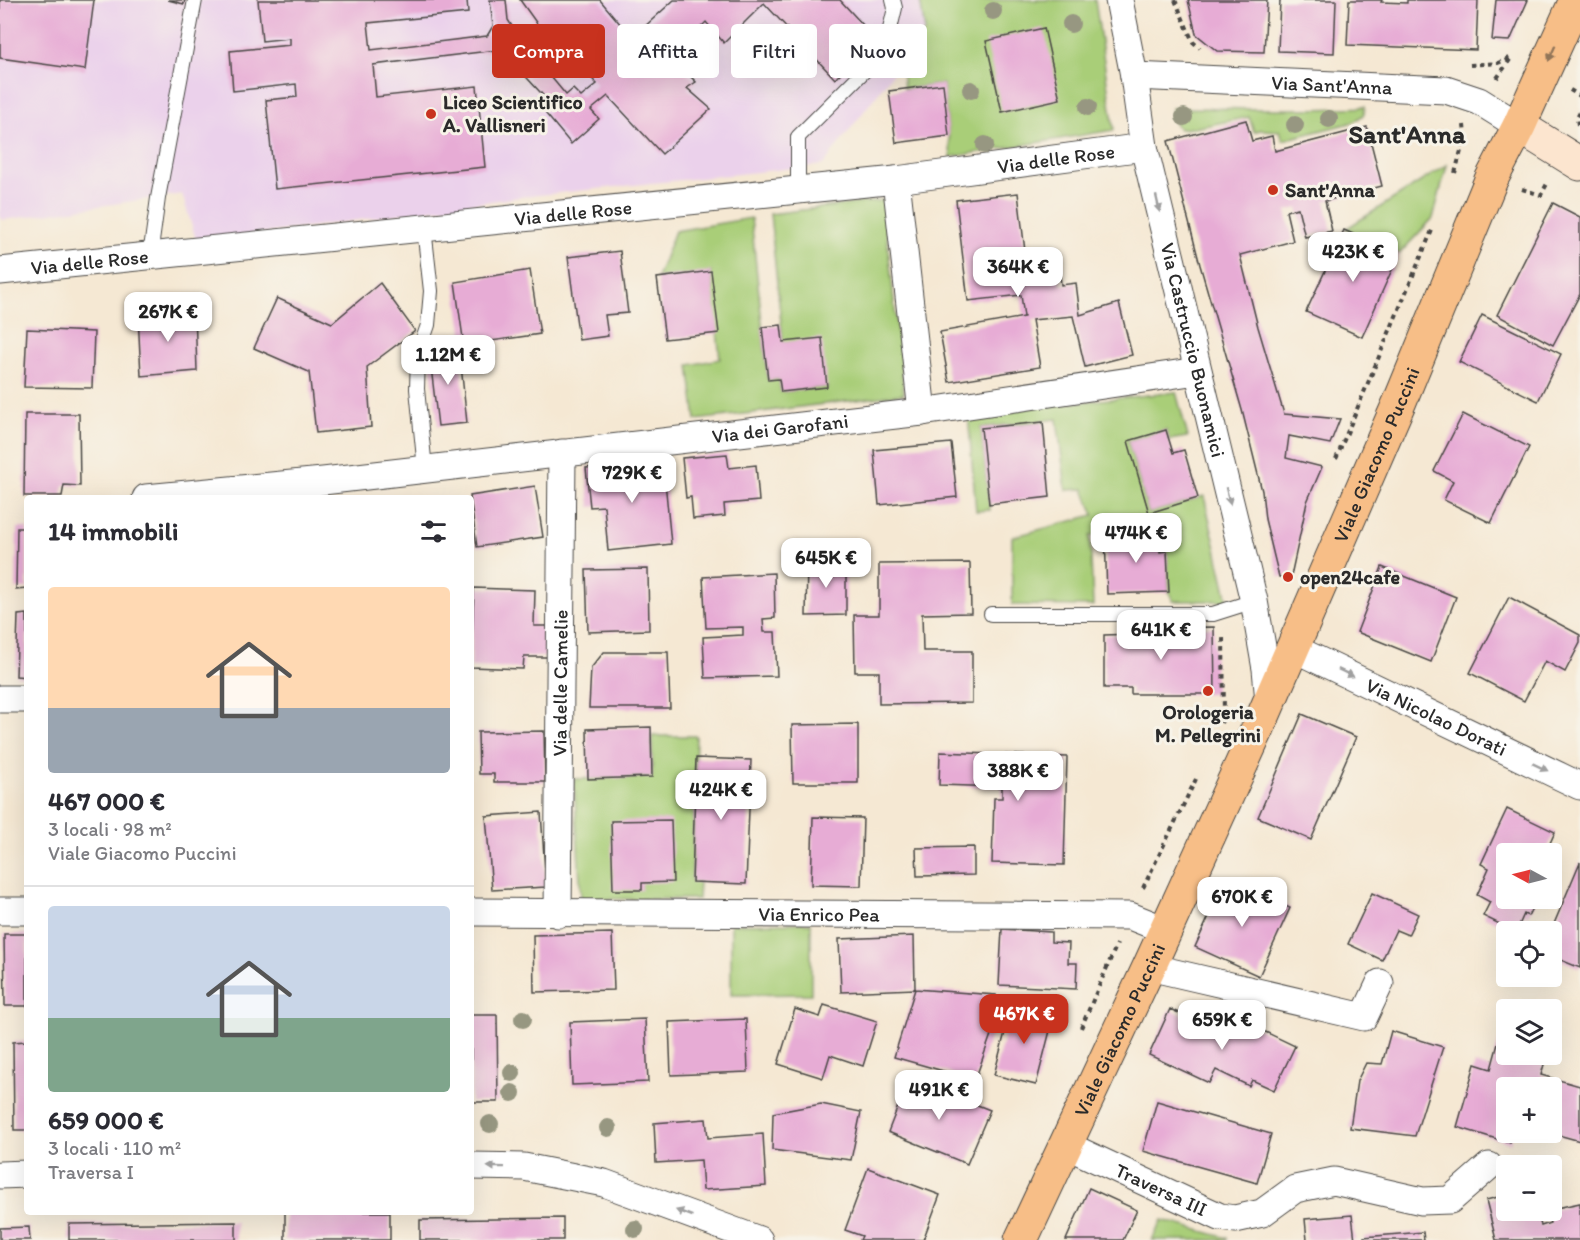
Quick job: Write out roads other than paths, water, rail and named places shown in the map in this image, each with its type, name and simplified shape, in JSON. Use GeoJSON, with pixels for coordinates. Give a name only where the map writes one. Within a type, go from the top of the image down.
{"type":"FeatureCollection","features":[{"type":"Feature","properties":{"kind":"main road","name":"Viale Giacomo Puccini"},"geometry":{"type":"LineString","coordinates":[[1021,1240],[1149,966],[1293,648],[1491,180],[1519,126],[1576,0]]}},
{"type":"Feature","properties":{"kind":"main road"},"geometry":{"type":"LineString","coordinates":[[1519,126],[1580,164]]}},
{"type":"Feature","properties":{"kind":"street","name":"Via Castruccio Buonamici"},"geometry":{"type":"LineString","coordinates":[[1119,0],[1134,76],[1144,147],[1254,601],[1269,701]]}},
{"type":"Feature","properties":{"kind":"street","name":"Via Sant'Anna"},"geometry":{"type":"LineString","coordinates":[[1134,76],[1446,90],[1479,100],[1519,126]]}},
{"type":"Feature","properties":{"kind":"street","name":"Via delle Rose"},"geometry":{"type":"LineString","coordinates":[[0,271],[896,180],[1144,147]]}},
{"type":"Feature","properties":{"kind":"street"},"geometry":{"type":"LineString","coordinates":[[896,180],[922,412]]}},
{"type":"Feature","properties":{"kind":"street","name":"Via dei Garofani"},"geometry":{"type":"LineString","coordinates":[[212,495],[323,490],[425,469],[922,412],[1197,371]]}},
{"type":"Feature","properties":{"kind":"street","name":"Via delle Camelie"},"geometry":{"type":"LineString","coordinates":[[558,914],[561,453]]}},
{"type":"Feature","properties":{"kind":"street","name":"Via Nicolao Dorati"},"geometry":{"type":"LineString","coordinates":[[1293,648],[1580,786]]}},
{"type":"Feature","properties":{"kind":"street"},"geometry":{"type":"LineString","coordinates":[[0,699],[24,699]]}},
{"type":"Feature","properties":{"kind":"street"},"geometry":{"type":"LineString","coordinates":[[0,911],[24,910]]}},
{"type":"Feature","properties":{"kind":"street","name":"Via Enrico Pea"},"geometry":{"type":"LineString","coordinates":[[474,912],[1130,916],[1165,930]]}},
{"type":"Feature","properties":{"kind":"street"},"geometry":{"type":"LineString","coordinates":[[1149,966],[1364,1017],[1380,983]]}},
{"type":"Feature","properties":{"kind":"street","name":"Traversa III"},"geometry":{"type":"LineString","coordinates":[[1066,1145],[1220,1217],[1235,1218],[1262,1213],[1295,1189],[1334,1181],[1422,1201],[1450,1200],[1489,1166]]}},
{"type":"Feature","properties":{"kind":"street"},"geometry":{"type":"LineString","coordinates":[[474,1166],[524,1167],[604,1183],[759,1240]]}},
{"type":"Feature","properties":{"kind":"street"},"geometry":{"type":"LineString","coordinates":[[0,1175],[24,1174]]}},
{"type":"Feature","properties":{"kind":"lane"},"geometry":{"type":"LineString","coordinates":[[150,256],[158,198],[195,0]]}},
{"type":"Feature","properties":{"kind":"lane"},"geometry":{"type":"LineString","coordinates":[[798,190],[798,137],[885,50],[896,8],[893,0]]}},
{"type":"Feature","properties":{"kind":"lane"},"geometry":{"type":"LineString","coordinates":[[424,228],[431,291],[428,325],[418,354],[417,389],[425,469]]}},
{"type":"Feature","properties":{"kind":"lane"},"geometry":{"type":"LineString","coordinates":[[991,614],[1212,614],[1254,601]]}},
{"type":"Feature","properties":{"kind":"place","name":"Liceo Scientifico A. Vallisneri"},"geometry":{"type":"Point","coordinates":[431,114]}},
{"type":"Feature","properties":{"kind":"place","name":"Sant'Anna"},"geometry":{"type":"Point","coordinates":[1273,190]}},
{"type":"Feature","properties":{"kind":"place","name":"open24cafe"},"geometry":{"type":"Point","coordinates":[1288,577]}},
{"type":"Feature","properties":{"kind":"place","name":"Orologeria M. Pellegrini"},"geometry":{"type":"Point","coordinates":[1208,691]}},
{"type":"Feature","properties":{"kind":"district","name":"Sant'Anna"},"geometry":{"type":"Point","coordinates":[1407,134]}}]}
